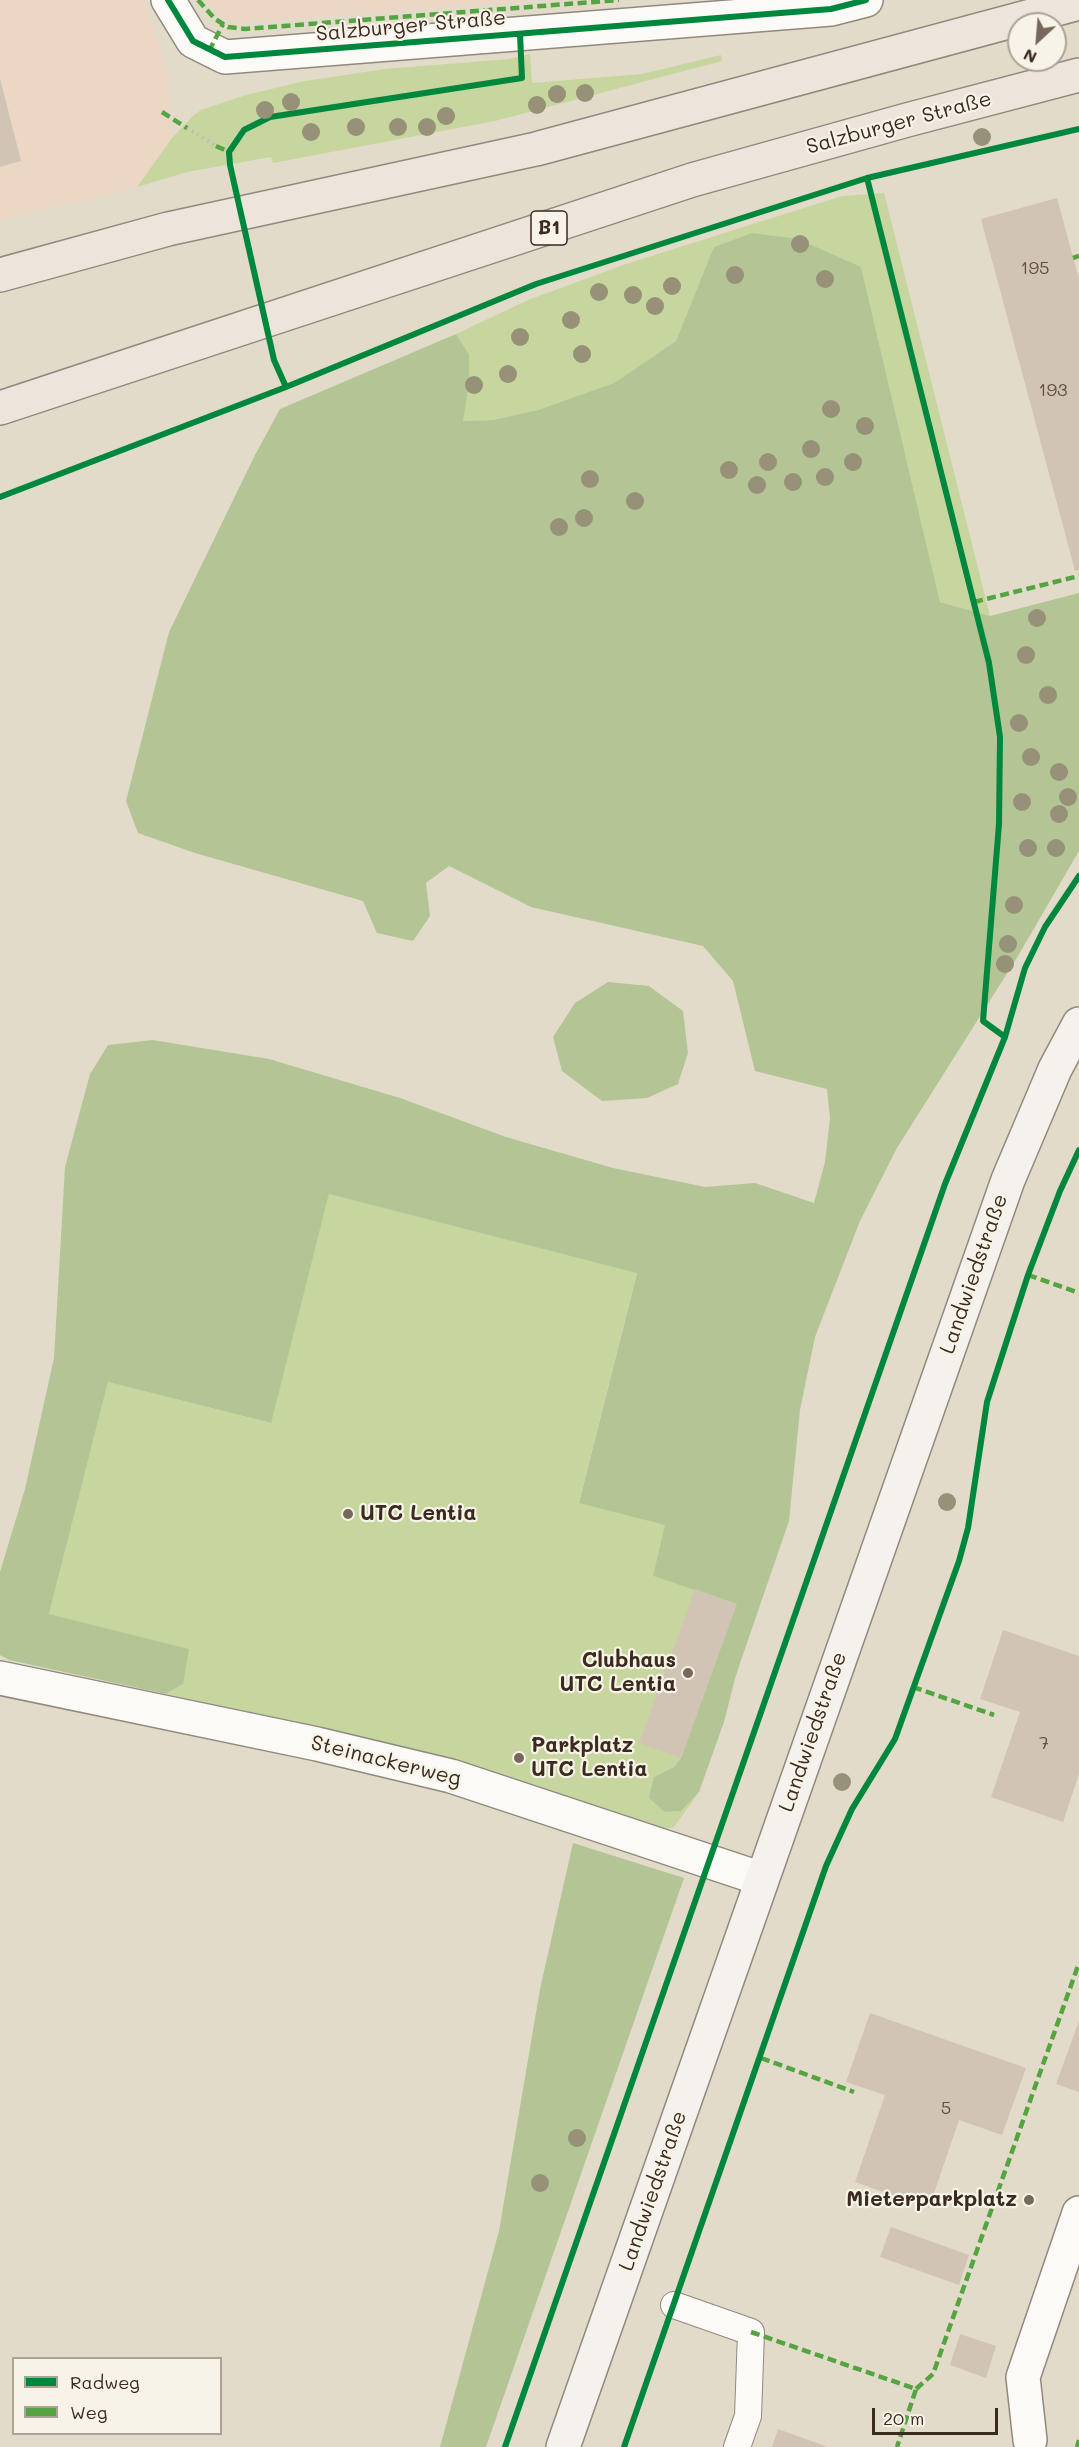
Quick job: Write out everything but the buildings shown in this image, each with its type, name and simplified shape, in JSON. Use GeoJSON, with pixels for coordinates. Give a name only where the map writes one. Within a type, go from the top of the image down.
{"type":"FeatureCollection","features":[{"type":"Feature","properties":{"kind":"main road"},"geometry":{"type":"LineString","coordinates":[[0,275],[168,229],[536,149],[1079,3]]}},
{"type":"Feature","properties":{"kind":"main road","name":"Salzburger Straße"},"geometry":{"type":"LineString","coordinates":[[0,408],[692,180],[1079,75]]}},
{"type":"Feature","properties":{"kind":"main road","name":"Landwiedstraße"},"geometry":{"type":"LineString","coordinates":[[563,2447],[1008,1180],[1055,1069],[1079,1024]]}},
{"type":"Feature","properties":{"kind":"street","name":"Salzburger Straße"},"geometry":{"type":"LineString","coordinates":[[168,0],[193,41],[225,57],[831,9],[866,0]]}},
{"type":"Feature","properties":{"kind":"street","name":"Steinackerweg"},"geometry":{"type":"LineString","coordinates":[[0,1678],[295,1739],[451,1776],[762,1879]]}},
{"type":"Feature","properties":{"kind":"street"},"geometry":{"type":"LineString","coordinates":[[1031,2444],[1023,2378],[1079,2213]]}},
{"type":"Feature","properties":{"kind":"lane"},"geometry":{"type":"LineString","coordinates":[[674,2305],[751,2332],[748,2416],[737,2447]]}},
{"type":"Feature","properties":{"kind":"path"},"geometry":{"type":"LineString","coordinates":[[187,128],[216,146]]}},
{"type":"Feature","properties":{"kind":"shaded area"},"geometry":{"type":"Polygon","coordinates":[[[0,0],[144,0],[168,75],[172,138],[137,187],[0,220],[0,0]]]}},
{"type":"Feature","properties":{"kind":"shaded area"},"geometry":{"type":"Polygon","coordinates":[[[205,0],[539,0],[239,23],[227,20],[205,0]]]}},
{"type":"Feature","properties":{"kind":"green space"},"geometry":{"type":"Polygon","coordinates":[[[530,54],[532,83],[642,74],[721,55],[722,61],[495,121],[273,163],[271,157],[187,172],[137,187],[172,138],[201,110],[246,95],[305,81],[385,69],[509,59],[530,54]]]}},
{"type":"Feature","properties":{"kind":"green space"},"geometry":{"type":"Polygon","coordinates":[[[884,193],[990,616],[940,602],[861,267],[752,233],[715,247],[676,341],[614,383],[538,410],[493,420],[462,421],[469,384],[469,354],[456,334],[528,300],[626,264],[842,196],[884,193]]]}},
{"type":"Feature","properties":{"kind":"green space"},"geometry":{"type":"Polygon","coordinates":[[[752,233],[798,239],[861,267],[940,602],[990,616],[1079,593],[1079,851],[1018,956],[897,1148],[860,1221],[815,1337],[800,1410],[789,1521],[699,1792],[681,1811],[665,1812],[649,1798],[654,1777],[674,1767],[681,1758],[736,1604],[653,1576],[665,1525],[579,1503],[637,1273],[329,1194],[271,1423],[108,1382],[49,1614],[189,1649],[183,1684],[166,1694],[9,1660],[0,1655],[0,1572],[25,1489],[54,1358],[65,1167],[90,1074],[108,1045],[153,1040],[269,1059],[400,1098],[506,1137],[613,1168],[705,1187],[755,1183],[814,1203],[825,1162],[830,1118],[827,1089],[755,1071],[733,981],[703,946],[531,907],[449,866],[426,883],[430,916],[413,941],[377,933],[363,901],[195,853],[138,833],[126,801],[169,632],[255,455],[280,409],[456,334],[469,354],[469,384],[463,421],[493,420],[538,410],[614,383],[676,341],[714,247],[752,233]]]}},
{"type":"Feature","properties":{"kind":"green space"},"geometry":{"type":"Polygon","coordinates":[[[608,982],[649,986],[683,1011],[688,1053],[678,1084],[647,1098],[602,1101],[562,1071],[553,1037],[575,1003],[608,982]]]}},
{"type":"Feature","properties":{"kind":"green space","name":"UTC Lentia"},"geometry":{"type":"Polygon","coordinates":[[[329,1194],[637,1272],[579,1502],[666,1525],[653,1576],[737,1604],[681,1758],[674,1767],[654,1777],[665,1812],[680,1811],[699,1792],[674,1827],[655,1831],[323,1731],[166,1694],[183,1684],[49,1614],[108,1382],[270,1423],[329,1194]]]}},
{"type":"Feature","properties":{"kind":"green space"},"geometry":{"type":"Polygon","coordinates":[[[573,1843],[684,1878],[486,2447],[440,2447],[499,2231],[540,1989],[573,1843]]]}},
{"type":"Feature","properties":{"kind":"marked path"},"geometry":{"type":"LineString","coordinates":[[198,0],[215,19],[228,27],[245,29],[619,0]]}},
{"type":"Feature","properties":{"kind":"marked path"},"geometry":{"type":"LineString","coordinates":[[209,51],[223,24]]}},
{"type":"Feature","properties":{"kind":"marked path"},"geometry":{"type":"LineString","coordinates":[[162,112],[187,128]]}},
{"type":"Feature","properties":{"kind":"marked path"},"geometry":{"type":"LineString","coordinates":[[216,146],[229,152]]}},
{"type":"Feature","properties":{"kind":"marked path"},"geometry":{"type":"LineString","coordinates":[[1073,258],[1079,256]]}},
{"type":"Feature","properties":{"kind":"marked path"},"geometry":{"type":"LineString","coordinates":[[974,602],[1079,576]]}},
{"type":"Feature","properties":{"kind":"marked path"},"geometry":{"type":"LineString","coordinates":[[1028,1275],[1079,1293]]}},
{"type":"Feature","properties":{"kind":"marked path"},"geometry":{"type":"LineString","coordinates":[[913,1687],[994,1715]]}},
{"type":"Feature","properties":{"kind":"marked path"},"geometry":{"type":"LineString","coordinates":[[916,2389],[933,2374],[1079,1963]]}},
{"type":"Feature","properties":{"kind":"marked path"},"geometry":{"type":"LineString","coordinates":[[761,2058],[854,2092]]}},
{"type":"Feature","properties":{"kind":"marked path"},"geometry":{"type":"LineString","coordinates":[[751,2332],[916,2389],[897,2447]]}},
{"type":"Feature","properties":{"kind":"marked path"},"geometry":{"type":"LineString","coordinates":[[1077,2447],[1079,2440]]}},
{"type":"Feature","properties":{"kind":"cycle path"},"geometry":{"type":"LineString","coordinates":[[168,0],[193,41],[225,57],[831,9],[866,0]]}},
{"type":"Feature","properties":{"kind":"cycle path"},"geometry":{"type":"LineString","coordinates":[[286,387],[274,360],[229,152],[244,130],[270,117],[522,78],[520,34]]}},
{"type":"Feature","properties":{"kind":"cycle path"},"geometry":{"type":"LineString","coordinates":[[0,497],[286,387],[536,284],[867,178],[1079,129]]}},
{"type":"Feature","properties":{"kind":"cycle path"},"geometry":{"type":"LineString","coordinates":[[867,178],[989,663],[1000,737],[999,824],[983,1021],[1005,1037]]}},
{"type":"Feature","properties":{"kind":"cycle path"},"geometry":{"type":"LineString","coordinates":[[505,2447],[945,1184],[1005,1037],[1025,968],[1045,927],[1079,876]]}},
{"type":"Feature","properties":{"kind":"cycle path"},"geometry":{"type":"LineString","coordinates":[[624,2447],[826,1866],[852,1809],[895,1739],[959,1561],[968,1528],[987,1402],[1028,1275],[1060,1191],[1079,1150]]}},
{"type":"Feature","properties":{"kind":"place","name":"UTC Lentia"},"geometry":{"type":"Point","coordinates":[348,1514]}},
{"type":"Feature","properties":{"kind":"place","name":"Clubhaus UTC Lentia"},"geometry":{"type":"Point","coordinates":[688,1673]}},
{"type":"Feature","properties":{"kind":"place","name":"Parkplatz UTC Lentia"},"geometry":{"type":"Point","coordinates":[519,1758]}},
{"type":"Feature","properties":{"kind":"place","name":"Mieterparkplatz"},"geometry":{"type":"Point","coordinates":[1029,2200]}}]}
